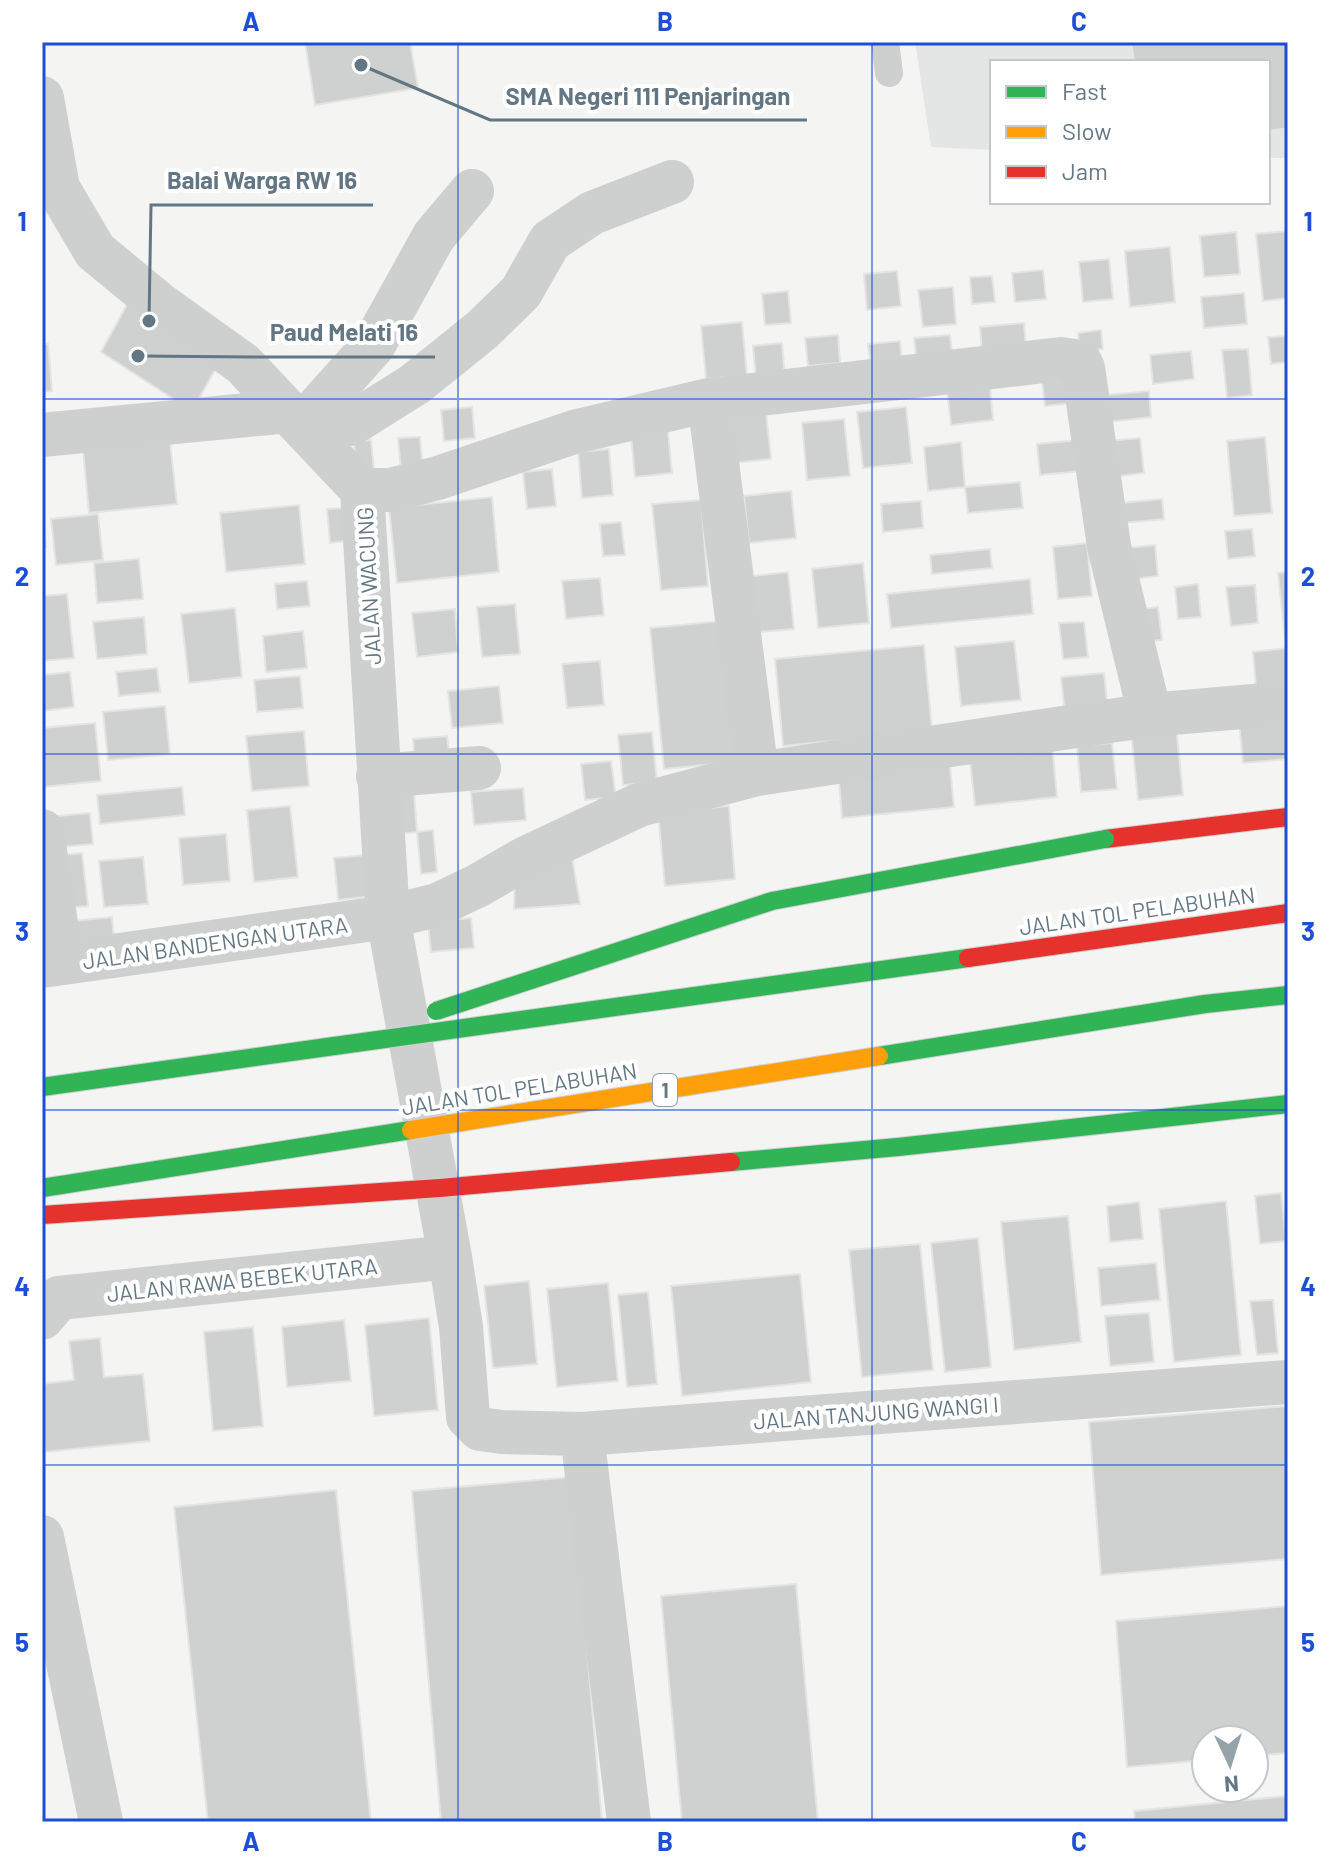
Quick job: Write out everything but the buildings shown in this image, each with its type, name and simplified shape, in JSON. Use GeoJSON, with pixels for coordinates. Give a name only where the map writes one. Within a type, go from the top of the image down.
{"type":"FeatureCollection","features":[{"type":"Feature","properties":{"kind":"highway"},"geometry":{"type":"LineString","coordinates":[[327,1047],[772,901],[1105,839],[1288,817]]}},
{"type":"Feature","properties":{"kind":"highway","name":"JALAN TOL PELABUHAN"},"geometry":{"type":"LineString","coordinates":[[42,1087],[1288,913]]}},
{"type":"Feature","properties":{"kind":"highway","name":"JALAN TOL PELABUHAN"},"geometry":{"type":"LineString","coordinates":[[42,1188],[1174,1009],[1288,995]]}},
{"type":"Feature","properties":{"kind":"highway"},"geometry":{"type":"LineString","coordinates":[[42,1215],[440,1188],[898,1147],[1288,1104]]}},
{"type":"Feature","properties":{"kind":"street","name":"JALAN WACUNG"},"geometry":{"type":"LineString","coordinates":[[42,98],[58,188],[95,251],[158,303],[243,364],[362,490],[388,917],[450,1257],[461,1327],[468,1417]]}},
{"type":"Feature","properties":{"kind":"street"},"geometry":{"type":"LineString","coordinates":[[42,435],[353,423],[415,384],[482,330],[521,292],[550,241],[592,213],[672,182]]}},
{"type":"Feature","properties":{"kind":"street"},"geometry":{"type":"LineString","coordinates":[[300,423],[373,346],[434,236],[472,191]]}},
{"type":"Feature","properties":{"kind":"street"},"geometry":{"type":"LineString","coordinates":[[362,490],[390,490],[438,478],[574,432],[709,400],[1061,359],[1080,362],[1109,546],[1150,715]]}},
{"type":"Feature","properties":{"kind":"street"},"geometry":{"type":"LineString","coordinates":[[709,400],[757,774]]}},
{"type":"Feature","properties":{"kind":"street","name":"JALAN BANDENGAN UTARA"},"geometry":{"type":"LineString","coordinates":[[52,965],[388,917],[437,905],[524,859],[639,805],[757,774],[1150,715],[1288,703]]}},
{"type":"Feature","properties":{"kind":"street"},"geometry":{"type":"LineString","coordinates":[[378,776],[479,768]]}},
{"type":"Feature","properties":{"kind":"street"},"geometry":{"type":"LineString","coordinates":[[42,831],[52,965]]}},
{"type":"Feature","properties":{"kind":"street","name":"JALAN RAWA BEBEK UTARA"},"geometry":{"type":"LineString","coordinates":[[42,1318],[59,1298],[450,1257]]}},
{"type":"Feature","properties":{"kind":"street","name":"JALAN TANJUNG WANGI I"},"geometry":{"type":"LineString","coordinates":[[468,1417],[480,1429],[582,1434],[1288,1382]]}},
{"type":"Feature","properties":{"kind":"street"},"geometry":{"type":"LineString","coordinates":[[582,1434],[629,1822]]}},
{"type":"Feature","properties":{"kind":"street"},"geometry":{"type":"LineString","coordinates":[[42,1537],[101,1822]]}},
{"type":"Feature","properties":{"kind":"lane"},"geometry":{"type":"LineString","coordinates":[[885,42],[889,73]]}},
{"type":"Feature","properties":{"kind":"shaded area"},"geometry":{"type":"Polygon","coordinates":[[[915,42],[1288,42],[1288,158],[1270,158],[1270,60],[990,60],[990,150],[931,147],[915,42]]]}},
{"type":"Feature","properties":{"kind":"traffic: fast"},"geometry":{"type":"LineString","coordinates":[[436,1011],[772,901],[1105,839]]}},
{"type":"Feature","properties":{"kind":"traffic: fast"},"geometry":{"type":"LineString","coordinates":[[327,1047],[968,958]]}},
{"type":"Feature","properties":{"kind":"traffic: fast"},"geometry":{"type":"LineString","coordinates":[[879,1056],[1205,1004],[1288,995]]}},
{"type":"Feature","properties":{"kind":"traffic: fast"},"geometry":{"type":"LineString","coordinates":[[42,1087],[327,1047]]}},
{"type":"Feature","properties":{"kind":"traffic: fast"},"geometry":{"type":"LineString","coordinates":[[1190,1115],[1288,1104]]}},
{"type":"Feature","properties":{"kind":"traffic: fast"},"geometry":{"type":"LineString","coordinates":[[731,1162],[1190,1115]]}},
{"type":"Feature","properties":{"kind":"traffic: fast"},"geometry":{"type":"LineString","coordinates":[[42,1188],[411,1130]]}},
{"type":"Feature","properties":{"kind":"traffic: jam"},"geometry":{"type":"LineString","coordinates":[[1105,839],[1288,817]]}},
{"type":"Feature","properties":{"kind":"traffic: jam"},"geometry":{"type":"LineString","coordinates":[[968,958],[1288,913]]}},
{"type":"Feature","properties":{"kind":"traffic: jam"},"geometry":{"type":"LineString","coordinates":[[42,1215],[440,1188],[731,1162]]}},
{"type":"Feature","properties":{"kind":"traffic: slow"},"geometry":{"type":"LineString","coordinates":[[411,1130],[879,1056]]}},
{"type":"Feature","properties":{"kind":"place","name":"SMA Negeri 111 Penjaringan"},"geometry":{"type":"Point","coordinates":[361,65]}},
{"type":"Feature","properties":{"kind":"place","name":"Balai Warga RW 16"},"geometry":{"type":"Point","coordinates":[149,321]}},
{"type":"Feature","properties":{"kind":"place","name":"Paud Melati 16"},"geometry":{"type":"Point","coordinates":[138,356]}}]}
